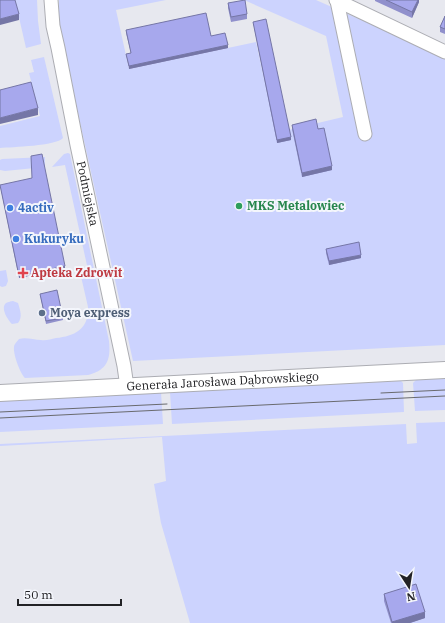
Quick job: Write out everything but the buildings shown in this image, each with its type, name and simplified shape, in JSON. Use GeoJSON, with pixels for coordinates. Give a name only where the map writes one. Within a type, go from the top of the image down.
{"type":"FeatureCollection","features":[{"type":"Feature","properties":{"kind":"street","name":"Podmiejska"},"geometry":{"type":"LineString","coordinates":[[51,0],[53,26],[124,366],[127,387]]}},
{"type":"Feature","properties":{"kind":"street"},"geometry":{"type":"LineString","coordinates":[[337,0],[445,52]]}},
{"type":"Feature","properties":{"kind":"street"},"geometry":{"type":"LineString","coordinates":[[337,0],[365,134]]}},
{"type":"Feature","properties":{"kind":"street","name":"Generała Jarosława Dąbrowskiego"},"geometry":{"type":"LineString","coordinates":[[0,393],[445,370]]}},
{"type":"Feature","properties":{"kind":"shaded area"},"geometry":{"type":"Polygon","coordinates":[[[15,0],[37,0],[41,44],[26,48],[15,0]]]}},
{"type":"Feature","properties":{"kind":"shaded area","name":"MKS Metalowiec"},"geometry":{"type":"Polygon","coordinates":[[[59,0],[166,0],[116,10],[129,69],[256,42],[276,133],[343,117],[326,36],[244,0],[316,0],[445,57],[445,345],[133,361],[63,46],[59,21],[59,0]]]}},
{"type":"Feature","properties":{"kind":"shaded area"},"geometry":{"type":"Polygon","coordinates":[[[44,57],[63,138],[52,143],[23,147],[0,148],[0,126],[40,116],[29,73],[34,72],[31,60],[44,57]]]}},
{"type":"Feature","properties":{"kind":"shaded area"},"geometry":{"type":"Polygon","coordinates":[[[64,154],[70,154],[109,341],[109,354],[104,367],[88,375],[25,378],[19,368],[14,350],[14,345],[19,339],[27,338],[45,340],[75,333],[83,326],[88,315],[88,307],[80,272],[88,270],[65,165],[52,167],[64,154]]]}},
{"type":"Feature","properties":{"kind":"shaded area"},"geometry":{"type":"Polygon","coordinates":[[[45,157],[45,167],[5,171],[0,170],[0,160],[2,159],[45,157]]]}},
{"type":"Feature","properties":{"kind":"shaded area"},"geometry":{"type":"Polygon","coordinates":[[[6,270],[8,281],[6,286],[2,287],[0,286],[0,271],[6,270]]]}},
{"type":"Feature","properties":{"kind":"shaded area"},"geometry":{"type":"Polygon","coordinates":[[[13,301],[18,303],[21,316],[18,323],[12,324],[4,311],[4,305],[13,301]]]}},
{"type":"Feature","properties":{"kind":"shaded area"},"geometry":{"type":"Polygon","coordinates":[[[445,378],[445,410],[415,411],[413,383],[416,380],[445,378]]]}},
{"type":"Feature","properties":{"kind":"shaded area"},"geometry":{"type":"Polygon","coordinates":[[[401,381],[403,383],[404,412],[172,424],[170,392],[401,381]]]}},
{"type":"Feature","properties":{"kind":"shaded area"},"geometry":{"type":"Polygon","coordinates":[[[161,392],[163,424],[0,432],[0,400],[161,392]]]}},
{"type":"Feature","properties":{"kind":"shaded area"},"geometry":{"type":"Polygon","coordinates":[[[445,422],[445,623],[190,623],[161,523],[154,484],[166,481],[162,437],[0,446],[0,444],[406,424],[407,444],[417,443],[416,423],[445,422]]]}},
{"type":"Feature","properties":{"kind":"tram line"},"geometry":{"type":"LineString","coordinates":[[381,393],[445,390]]}},
{"type":"Feature","properties":{"kind":"tram line"},"geometry":{"type":"LineString","coordinates":[[0,418],[445,396]]}},
{"type":"Feature","properties":{"kind":"tram line"},"geometry":{"type":"LineString","coordinates":[[0,412],[167,404]]}},
{"type":"Feature","properties":{"kind":"place","name":"MKS Metalowiec"},"geometry":{"type":"Point","coordinates":[239,206]}},
{"type":"Feature","properties":{"kind":"place","name":"4activ"},"geometry":{"type":"Point","coordinates":[10,208]}},
{"type":"Feature","properties":{"kind":"place","name":"Kukuryku"},"geometry":{"type":"Point","coordinates":[16,239]}},
{"type":"Feature","properties":{"kind":"place","name":"Apteka Zdrowit"},"geometry":{"type":"Point","coordinates":[23,273]}},
{"type":"Feature","properties":{"kind":"place","name":"Moya express"},"geometry":{"type":"Point","coordinates":[42,313]}}]}
